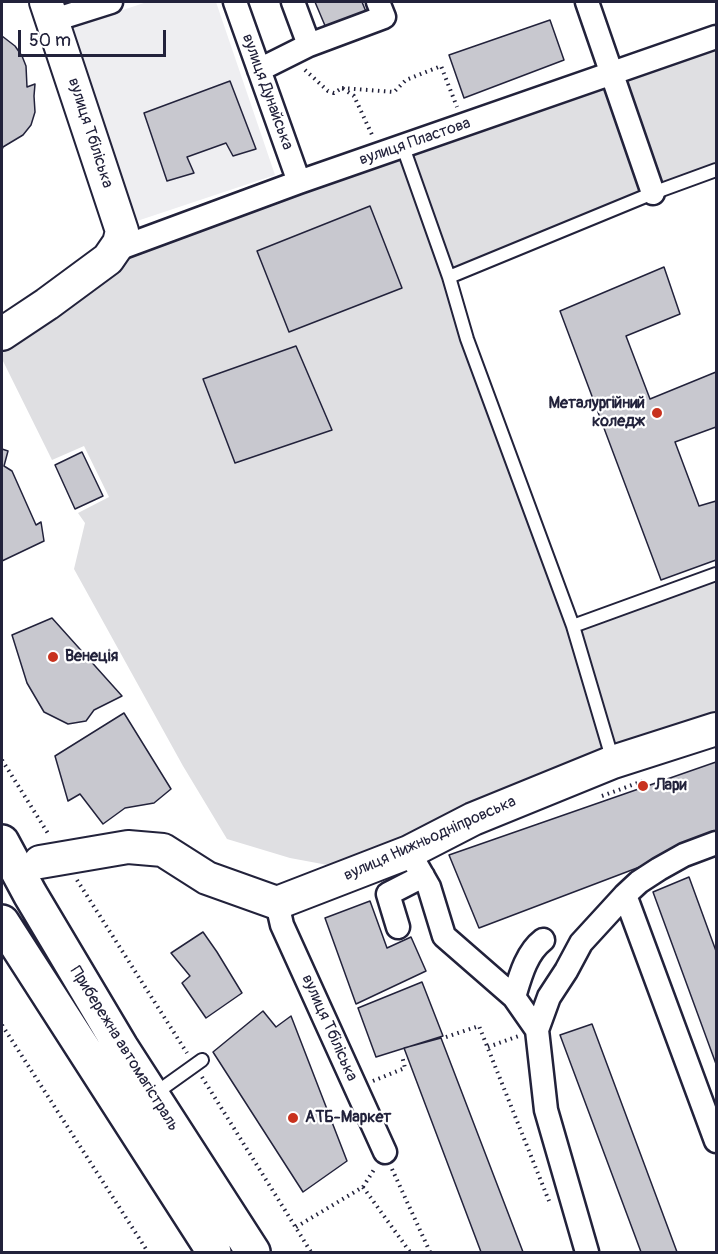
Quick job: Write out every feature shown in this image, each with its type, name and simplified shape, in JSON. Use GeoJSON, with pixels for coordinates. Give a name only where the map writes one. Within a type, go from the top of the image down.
{"type":"FeatureCollection","features":[{"type":"Feature","properties":{"kind":"main road"},"geometry":{"type":"LineString","coordinates":[[4,847],[52,860],[30,894]]}},
{"type":"Feature","properties":{"kind":"main road","name":"Прибережна автомагістраль"},"geometry":{"type":"LineString","coordinates":[[4,847],[152,1096],[253,1252]]}},
{"type":"Feature","properties":{"kind":"main road","name":"Прибережна автомагістраль"},"geometry":{"type":"LineString","coordinates":[[2,921],[214,1252]]}},
{"type":"Feature","properties":{"kind":"main road"},"geometry":{"type":"LineString","coordinates":[[178,1196],[207,1226],[218,1219],[210,1185]]}},
{"type":"Feature","properties":{"kind":"street"},"geometry":{"type":"LineString","coordinates":[[50,11],[111,2]]}},
{"type":"Feature","properties":{"kind":"street","name":"вулиця Дунайська"},"geometry":{"type":"LineString","coordinates":[[235,2],[299,182]]}},
{"type":"Feature","properties":{"kind":"street"},"geometry":{"type":"LineString","coordinates":[[293,2],[309,45]]}},
{"type":"Feature","properties":{"kind":"street"},"geometry":{"type":"LineString","coordinates":[[259,70],[309,45],[384,17],[378,2]]}},
{"type":"Feature","properties":{"kind":"street"},"geometry":{"type":"LineString","coordinates":[[587,2],[653,193]]}},
{"type":"Feature","properties":{"kind":"street","name":"вулиця Тбіліська"},"geometry":{"type":"LineString","coordinates":[[50,11],[119,240]]}},
{"type":"Feature","properties":{"kind":"street","name":"вулиця Пластова"},"geometry":{"type":"LineString","coordinates":[[2,334],[99,266],[119,240],[403,147],[717,37]]}},
{"type":"Feature","properties":{"kind":"street","name":"вулиця Нижньодніпровська"},"geometry":{"type":"LineString","coordinates":[[277,903],[416,864],[473,819],[614,762],[717,729]]}},
{"type":"Feature","properties":{"kind":"street"},"geometry":{"type":"LineString","coordinates":[[52,860],[128,847],[163,850],[207,878],[277,903]]}},
{"type":"Feature","properties":{"kind":"street"},"geometry":{"type":"LineString","coordinates":[[587,1252],[546,1110],[537,1030],[549,997],[581,943],[625,895],[639,882],[684,855],[714,848]]}},
{"type":"Feature","properties":{"kind":"street"},"geometry":{"type":"LineString","coordinates":[[398,927],[388,894],[416,864],[429,887],[444,936],[514,998],[537,1030]]}},
{"type":"Feature","properties":{"kind":"street"},"geometry":{"type":"LineString","coordinates":[[625,895],[717,1141]]}},
{"type":"Feature","properties":{"kind":"street","name":"вулиця Тбіліська"},"geometry":{"type":"LineString","coordinates":[[277,903],[282,925],[385,1152]]}},
{"type":"Feature","properties":{"kind":"street"},"geometry":{"type":"LineString","coordinates":[[514,998],[519,979],[534,947],[543,940]]}},
{"type":"Feature","properties":{"kind":"lane"},"geometry":{"type":"LineString","coordinates":[[403,147],[449,277],[467,339],[573,626],[614,762]]}},
{"type":"Feature","properties":{"kind":"lane"},"geometry":{"type":"LineString","coordinates":[[449,277],[653,193],[717,170]]}},
{"type":"Feature","properties":{"kind":"lane"},"geometry":{"type":"LineString","coordinates":[[573,626],[717,574]]}},
{"type":"Feature","properties":{"kind":"lane"},"geometry":{"type":"LineString","coordinates":[[152,1096],[198,1063]]}},
{"type":"Feature","properties":{"kind":"path"},"geometry":{"type":"LineString","coordinates":[[289,56],[328,91],[334,93],[342,88],[394,92],[406,80],[441,66],[457,107],[468,103]]}},
{"type":"Feature","properties":{"kind":"path"},"geometry":{"type":"LineString","coordinates":[[342,88],[354,96],[373,138]]}},
{"type":"Feature","properties":{"kind":"path"},"geometry":{"type":"LineString","coordinates":[[2,760],[52,860],[198,1063],[311,1252]]}},
{"type":"Feature","properties":{"kind":"path"},"geometry":{"type":"LineString","coordinates":[[2,1025],[148,1252]]}},
{"type":"Feature","properties":{"kind":"path"},"geometry":{"type":"LineString","coordinates":[[446,1037],[479,1026],[552,1209]]}},
{"type":"Feature","properties":{"kind":"path"},"geometry":{"type":"LineString","coordinates":[[488,1047],[537,1030]]}},
{"type":"Feature","properties":{"kind":"path"},"geometry":{"type":"LineString","coordinates":[[356,1088],[405,1068],[402,1056]]}},
{"type":"Feature","properties":{"kind":"path"},"geometry":{"type":"LineString","coordinates":[[385,1152],[429,1252]]}},
{"type":"Feature","properties":{"kind":"path"},"geometry":{"type":"LineString","coordinates":[[296,1227],[363,1187],[410,1252]]}},
{"type":"Feature","properties":{"kind":"shaded area"},"geometry":{"type":"Polygon","coordinates":[[[147,2],[216,2],[275,175],[134,222],[68,28],[147,2]]]}},
{"type":"Feature","properties":{"kind":"shaded area"},"geometry":{"type":"Polygon","coordinates":[[[716,37],[716,170],[449,277],[573,626],[716,574],[716,729],[333,866],[290,858],[227,839],[183,766],[74,569],[85,523],[78,513],[109,497],[84,446],[52,460],[2,359],[2,334],[99,266],[716,37]]]}},
{"type":"Feature","properties":{"kind":"building"},"geometry":{"type":"Polygon","coordinates":[[[315,2],[362,2],[367,14],[326,28],[315,2]]]}},
{"type":"Feature","properties":{"kind":"building"},"geometry":{"type":"Polygon","coordinates":[[[550,20],[564,60],[464,98],[449,55],[550,20]]]}},
{"type":"Feature","properties":{"kind":"building"},"geometry":{"type":"Polygon","coordinates":[[[2,36],[15,46],[22,56],[26,66],[27,87],[35,84],[35,112],[31,125],[23,135],[3,147],[2,150],[2,36]]]}},
{"type":"Feature","properties":{"kind":"building"},"geometry":{"type":"Polygon","coordinates":[[[230,81],[256,149],[233,156],[226,143],[187,157],[194,173],[167,181],[144,113],[230,81]]]}},
{"type":"Feature","properties":{"kind":"building"},"geometry":{"type":"Polygon","coordinates":[[[370,206],[402,288],[289,332],[257,251],[370,206]]]}},
{"type":"Feature","properties":{"kind":"building","name":"Металургійний коледж"},"geometry":{"type":"Polygon","coordinates":[[[664,267],[680,314],[626,336],[650,399],[716,372],[716,427],[675,442],[699,506],[716,501],[716,560],[661,580],[560,311],[664,267]]]}},
{"type":"Feature","properties":{"kind":"building"},"geometry":{"type":"Polygon","coordinates":[[[296,346],[332,430],[235,463],[203,379],[296,346]]]}},
{"type":"Feature","properties":{"kind":"building"},"geometry":{"type":"Polygon","coordinates":[[[2,449],[8,451],[4,466],[12,471],[36,525],[41,522],[44,541],[2,561],[2,449]]]}},
{"type":"Feature","properties":{"kind":"building"},"geometry":{"type":"Polygon","coordinates":[[[82,452],[103,496],[75,509],[55,465],[82,452]]]}},
{"type":"Feature","properties":{"kind":"building","name":"Венеція"},"geometry":{"type":"Polygon","coordinates":[[[52,618],[122,696],[94,710],[86,721],[68,724],[44,712],[27,683],[12,635],[52,618]]]}},
{"type":"Feature","properties":{"kind":"building"},"geometry":{"type":"Polygon","coordinates":[[[124,713],[171,789],[154,803],[125,808],[103,824],[80,794],[68,801],[55,756],[124,713]]]}},
{"type":"Feature","properties":{"kind":"building"},"geometry":{"type":"Polygon","coordinates":[[[716,762],[716,838],[479,928],[449,855],[716,762]]]}},
{"type":"Feature","properties":{"kind":"building"},"geometry":{"type":"Polygon","coordinates":[[[689,877],[716,951],[716,1064],[653,892],[689,877]]]}},
{"type":"Feature","properties":{"kind":"building"},"geometry":{"type":"Polygon","coordinates":[[[370,901],[387,948],[411,937],[426,971],[356,1004],[325,918],[370,901]]]}},
{"type":"Feature","properties":{"kind":"building"},"geometry":{"type":"Polygon","coordinates":[[[203,932],[242,993],[206,1018],[182,983],[190,976],[171,953],[203,932]]]}},
{"type":"Feature","properties":{"kind":"building"},"geometry":{"type":"Polygon","coordinates":[[[422,982],[443,1036],[376,1057],[358,1008],[422,982]]]}},
{"type":"Feature","properties":{"kind":"building","name":"АТБ-Маркет"},"geometry":{"type":"Polygon","coordinates":[[[263,1011],[276,1027],[291,1016],[347,1161],[303,1192],[213,1052],[263,1011]]]}},
{"type":"Feature","properties":{"kind":"building"},"geometry":{"type":"Polygon","coordinates":[[[592,1024],[677,1252],[641,1252],[560,1035],[592,1024]]]}},
{"type":"Feature","properties":{"kind":"building"},"geometry":{"type":"Polygon","coordinates":[[[441,1038],[523,1252],[481,1252],[404,1048],[441,1038]]]}},
{"type":"Feature","properties":{"kind":"place","name":"Металургійний коледж"},"geometry":{"type":"Point","coordinates":[657,413]}},
{"type":"Feature","properties":{"kind":"place","name":"Венеція"},"geometry":{"type":"Point","coordinates":[53,657]}},
{"type":"Feature","properties":{"kind":"place","name":"Лари"},"geometry":{"type":"Point","coordinates":[643,786]}},
{"type":"Feature","properties":{"kind":"place","name":"АТБ-Маркет"},"geometry":{"type":"Point","coordinates":[293,1118]}}]}
